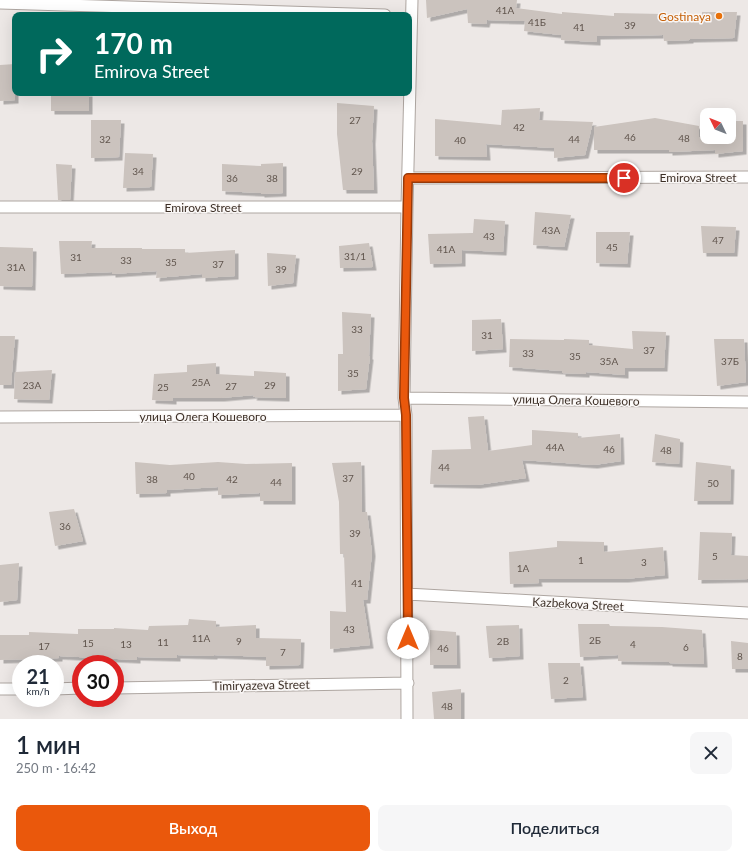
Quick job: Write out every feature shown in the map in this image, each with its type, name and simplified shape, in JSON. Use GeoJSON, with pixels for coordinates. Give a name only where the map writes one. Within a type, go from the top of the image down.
{"type":"FeatureCollection","features":[{"type":"Feature","properties":{"kind":"street"},"geometry":{"type":"LineString","coordinates":[[410,12],[412,0]]}},
{"type":"Feature","properties":{"kind":"street"},"geometry":{"type":"LineString","coordinates":[[0,3],[289,12]]}},
{"type":"Feature","properties":{"kind":"street"},"geometry":{"type":"LineString","coordinates":[[407,719],[408,594],[406,415],[404,398],[409,96]]}},
{"type":"Feature","properties":{"kind":"street","name":"Emirova Street"},"geometry":{"type":"LineString","coordinates":[[408,178],[748,177]]}},
{"type":"Feature","properties":{"kind":"street","name":"Emirova Street"},"geometry":{"type":"LineString","coordinates":[[0,207],[407,207]]}},
{"type":"Feature","properties":{"kind":"street","name":"улица Олега Кошевого"},"geometry":{"type":"LineString","coordinates":[[404,398],[748,402]]}},
{"type":"Feature","properties":{"kind":"street","name":"улица Олега Кошевого"},"geometry":{"type":"LineString","coordinates":[[0,418],[406,415]]}},
{"type":"Feature","properties":{"kind":"street","name":"Kazbekova Street"},"geometry":{"type":"LineString","coordinates":[[408,594],[748,613]]}},
{"type":"Feature","properties":{"kind":"street","name":"Timiryazeva Street"},"geometry":{"type":"LineString","coordinates":[[124,688],[408,683]]}},
{"type":"Feature","properties":{"kind":"street"},"geometry":{"type":"LineString","coordinates":[[0,690],[12,689]]}},
{"type":"Feature","properties":{"kind":"building"},"geometry":{"type":"Polygon","coordinates":[[[426,0],[517,0],[516,8],[562,14],[562,12],[614,16],[614,13],[662,13],[702,17],[702,12],[737,12],[734,38],[664,41],[663,35],[597,36],[597,42],[561,40],[561,35],[524,31],[525,21],[487,20],[486,24],[468,23],[467,9],[427,18],[426,0]]]}},
{"type":"Feature","properties":{"kind":"building"},"geometry":{"type":"Polygon","coordinates":[[[12,64],[12,96],[15,96],[15,100],[0,101],[0,65],[12,64]]]}},
{"type":"Feature","properties":{"kind":"building"},"geometry":{"type":"Polygon","coordinates":[[[51,96],[89,96],[89,111],[51,111],[51,96]]]}},
{"type":"Feature","properties":{"kind":"building"},"geometry":{"type":"Polygon","coordinates":[[[337,103],[374,106],[372,141],[374,190],[343,190],[337,134],[337,103]]]}},
{"type":"Feature","properties":{"kind":"building"},"geometry":{"type":"Polygon","coordinates":[[[540,108],[539,120],[593,122],[585,155],[554,158],[554,148],[486,144],[487,157],[435,156],[435,119],[501,125],[502,110],[540,108]]]}},
{"type":"Feature","properties":{"kind":"building"},"geometry":{"type":"Polygon","coordinates":[[[655,118],[699,126],[700,144],[736,144],[736,121],[743,121],[743,151],[715,154],[715,150],[669,152],[669,150],[594,150],[594,127],[655,118]]]}},
{"type":"Feature","properties":{"kind":"building"},"geometry":{"type":"Polygon","coordinates":[[[91,120],[121,120],[119,157],[91,158],[91,120]]]}},
{"type":"Feature","properties":{"kind":"building"},"geometry":{"type":"Polygon","coordinates":[[[125,153],[153,154],[151,187],[123,188],[125,153]]]}},
{"type":"Feature","properties":{"kind":"building"},"geometry":{"type":"Polygon","coordinates":[[[283,163],[283,193],[261,194],[222,191],[222,164],[261,166],[261,164],[283,163]]]}},
{"type":"Feature","properties":{"kind":"building"},"geometry":{"type":"Polygon","coordinates":[[[56,164],[72,165],[70,200],[58,200],[56,164]]]}},
{"type":"Feature","properties":{"kind":"building"},"geometry":{"type":"Polygon","coordinates":[[[535,212],[571,215],[564,247],[533,245],[535,212]]]}},
{"type":"Feature","properties":{"kind":"building"},"geometry":{"type":"Polygon","coordinates":[[[474,219],[505,221],[503,252],[462,250],[462,263],[430,264],[428,234],[473,233],[474,219]]]}},
{"type":"Feature","properties":{"kind":"building"},"geometry":{"type":"Polygon","coordinates":[[[701,226],[736,227],[734,253],[703,253],[701,226]]]}},
{"type":"Feature","properties":{"kind":"building"},"geometry":{"type":"Polygon","coordinates":[[[596,232],[630,232],[627,264],[596,263],[596,232]]]}},
{"type":"Feature","properties":{"kind":"building"},"geometry":{"type":"Polygon","coordinates":[[[59,241],[92,241],[91,248],[185,249],[185,253],[235,250],[235,276],[202,278],[202,274],[156,278],[157,271],[112,274],[112,272],[61,274],[59,241]]]}},
{"type":"Feature","properties":{"kind":"building"},"geometry":{"type":"Polygon","coordinates":[[[369,243],[373,267],[340,268],[339,246],[369,243]]]}},
{"type":"Feature","properties":{"kind":"building"},"geometry":{"type":"Polygon","coordinates":[[[0,247],[33,248],[32,287],[0,286],[0,247]]]}},
{"type":"Feature","properties":{"kind":"building"},"geometry":{"type":"Polygon","coordinates":[[[267,253],[296,255],[293,283],[268,286],[267,253]]]}},
{"type":"Feature","properties":{"kind":"building"},"geometry":{"type":"Polygon","coordinates":[[[342,312],[371,314],[370,356],[366,389],[338,391],[338,354],[343,354],[342,312]]]}},
{"type":"Feature","properties":{"kind":"building"},"geometry":{"type":"Polygon","coordinates":[[[501,319],[503,349],[472,351],[472,320],[501,319]]]}},
{"type":"Feature","properties":{"kind":"building"},"geometry":{"type":"Polygon","coordinates":[[[632,331],[666,332],[664,368],[625,368],[625,375],[586,372],[586,374],[562,373],[562,371],[509,367],[510,339],[589,340],[589,345],[633,349],[632,331]]]}},
{"type":"Feature","properties":{"kind":"building"},"geometry":{"type":"Polygon","coordinates":[[[0,336],[15,336],[11,385],[0,385],[0,336]]]}},
{"type":"Feature","properties":{"kind":"building"},"geometry":{"type":"Polygon","coordinates":[[[714,339],[744,339],[746,382],[717,386],[714,339]]]}},
{"type":"Feature","properties":{"kind":"building"},"geometry":{"type":"Polygon","coordinates":[[[216,363],[216,374],[254,376],[254,371],[286,373],[286,398],[253,397],[254,395],[221,398],[173,398],[173,401],[152,400],[154,374],[187,372],[187,365],[216,363]]]}},
{"type":"Feature","properties":{"kind":"building"},"geometry":{"type":"Polygon","coordinates":[[[52,370],[49,400],[14,399],[15,372],[52,370]]]}},
{"type":"Feature","properties":{"kind":"building"},"geometry":{"type":"Polygon","coordinates":[[[484,416],[488,451],[532,445],[532,430],[578,433],[578,438],[620,434],[621,461],[594,465],[522,460],[526,478],[477,485],[430,484],[432,450],[471,449],[468,417],[484,416]]]}},
{"type":"Feature","properties":{"kind":"building"},"geometry":{"type":"Polygon","coordinates":[[[655,434],[680,439],[679,464],[652,462],[655,434]]]}},
{"type":"Feature","properties":{"kind":"building"},"geometry":{"type":"Polygon","coordinates":[[[135,462],[170,465],[218,462],[246,464],[292,463],[292,501],[260,501],[260,493],[218,495],[218,487],[167,490],[167,493],[136,494],[135,462]]]}},
{"type":"Feature","properties":{"kind":"building"},"geometry":{"type":"Polygon","coordinates":[[[361,462],[362,512],[367,512],[372,553],[367,600],[363,600],[370,645],[330,649],[330,611],[346,612],[344,554],[340,554],[339,502],[332,463],[361,462]]]}},
{"type":"Feature","properties":{"kind":"building"},"geometry":{"type":"Polygon","coordinates":[[[696,462],[731,466],[730,501],[694,501],[696,462]]]}},
{"type":"Feature","properties":{"kind":"building"},"geometry":{"type":"Polygon","coordinates":[[[74,509],[83,541],[55,546],[49,512],[74,509]]]}},
{"type":"Feature","properties":{"kind":"building"},"geometry":{"type":"Polygon","coordinates":[[[700,532],[732,533],[731,555],[748,556],[748,579],[698,580],[700,532]]]}},
{"type":"Feature","properties":{"kind":"building"},"geometry":{"type":"Polygon","coordinates":[[[557,541],[604,542],[604,552],[663,547],[665,575],[625,579],[538,579],[539,583],[510,584],[509,552],[557,547],[557,541]]]}},
{"type":"Feature","properties":{"kind":"building"},"geometry":{"type":"Polygon","coordinates":[[[19,563],[17,600],[0,602],[0,565],[19,563]]]}},
{"type":"Feature","properties":{"kind":"building"},"geometry":{"type":"Polygon","coordinates":[[[189,619],[216,621],[216,627],[256,625],[256,638],[301,639],[300,665],[266,666],[266,657],[214,655],[177,655],[177,658],[137,657],[137,660],[124,659],[124,655],[72,655],[72,657],[64,656],[64,655],[12,655],[12,660],[0,660],[0,635],[29,635],[29,632],[78,634],[78,629],[114,628],[148,630],[149,626],[188,625],[189,619]]]}},
{"type":"Feature","properties":{"kind":"building"},"geometry":{"type":"Polygon","coordinates":[[[578,624],[609,624],[610,626],[662,627],[702,630],[704,664],[618,661],[618,655],[580,657],[578,624]]]}},
{"type":"Feature","properties":{"kind":"building"},"geometry":{"type":"Polygon","coordinates":[[[519,625],[520,656],[489,658],[486,626],[519,625]]]}},
{"type":"Feature","properties":{"kind":"building"},"geometry":{"type":"Polygon","coordinates":[[[430,630],[456,632],[457,665],[430,665],[430,630]]]}},
{"type":"Feature","properties":{"kind":"building"},"geometry":{"type":"Polygon","coordinates":[[[731,641],[748,643],[748,669],[732,669],[731,641]]]}},
{"type":"Feature","properties":{"kind":"building"},"geometry":{"type":"Polygon","coordinates":[[[548,663],[580,663],[583,697],[551,699],[548,663]]]}},
{"type":"Feature","properties":{"kind":"building"},"geometry":{"type":"Polygon","coordinates":[[[461,689],[461,719],[434,719],[432,692],[461,689]]]}},
{"type":"Feature","properties":{"kind":"place","name":"Gostinaya"},"geometry":{"type":"Point","coordinates":[719,16]}},
{"type":"Feature","properties":{"kind":"route"},"geometry":{"type":"LineString","coordinates":[[408,638],[406,415],[404,398],[408,178],[624,178]]}}]}
